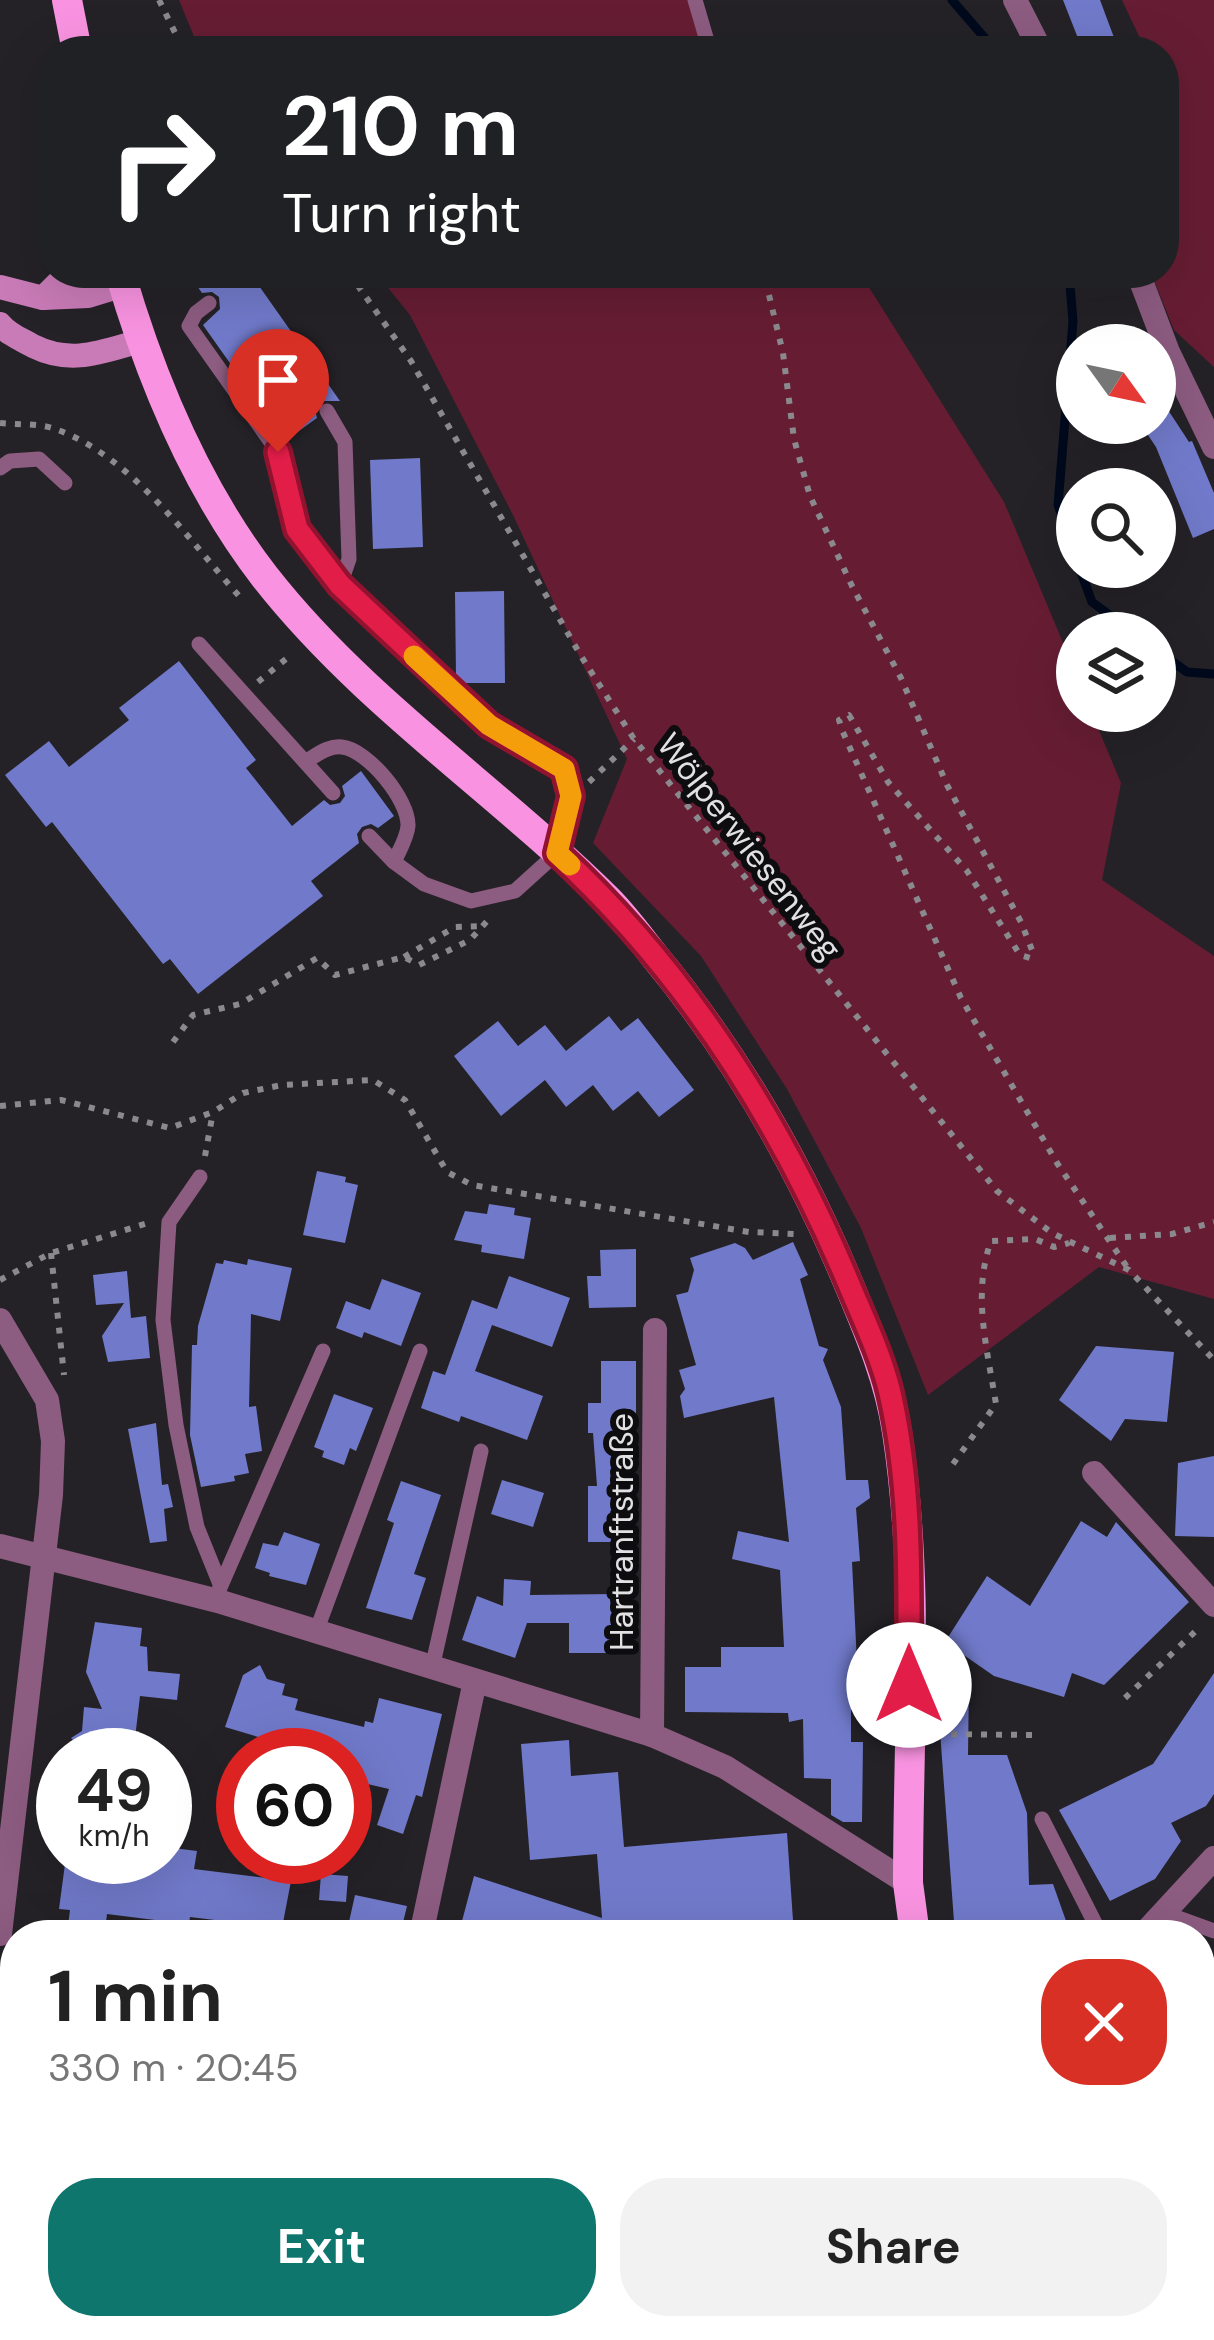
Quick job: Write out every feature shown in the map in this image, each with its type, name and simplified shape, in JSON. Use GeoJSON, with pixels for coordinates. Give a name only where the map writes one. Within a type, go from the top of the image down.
{"type":"FeatureCollection","features":[{"type":"Feature","properties":{"kind":"main road"},"geometry":{"type":"LineString","coordinates":[[67,0],[73,36]]}},
{"type":"Feature","properties":{"kind":"main road"},"geometry":{"type":"LineString","coordinates":[[0,287],[43,298],[88,296],[104,288]]}},
{"type":"Feature","properties":{"kind":"main road"},"geometry":{"type":"LineString","coordinates":[[43,298],[53,288]]}},
{"type":"Feature","properties":{"kind":"main road"},"geometry":{"type":"LineString","coordinates":[[125,288],[140,341],[197,466],[268,580],[354,671],[610,902],[734,1060],[769,1116],[809,1196],[873,1343],[898,1434],[908,1535],[908,1883],[913,1920]]}},
{"type":"Feature","properties":{"kind":"main road"},"geometry":{"type":"LineString","coordinates":[[0,324],[54,356],[80,358],[140,341]]}},
{"type":"Feature","properties":{"kind":"street"},"geometry":{"type":"LineString","coordinates":[[1015,0],[1033,36]]}},
{"type":"Feature","properties":{"kind":"street"},"geometry":{"type":"LineString","coordinates":[[1144,288],[1168,352],[1214,447]]}},
{"type":"Feature","properties":{"kind":"street"},"geometry":{"type":"LineString","coordinates":[[0,1320],[47,1400],[53,1442],[2,1920]]}},
{"type":"Feature","properties":{"kind":"street","name":"Hartranftstraße"},"geometry":{"type":"LineString","coordinates":[[652,1735],[655,1330]]}},
{"type":"Feature","properties":{"kind":"street"},"geometry":{"type":"LineString","coordinates":[[1094,1473],[1214,1609]]}},
{"type":"Feature","properties":{"kind":"street"},"geometry":{"type":"LineString","coordinates":[[0,1546],[219,1593],[316,1632],[652,1735],[725,1767],[908,1883]]}},
{"type":"Feature","properties":{"kind":"street"},"geometry":{"type":"LineString","coordinates":[[424,1920],[475,1682]]}},
{"type":"Feature","properties":{"kind":"street"},"geometry":{"type":"LineString","coordinates":[[1156,1920],[1214,1858]]}},
{"type":"Feature","properties":{"kind":"lane"},"geometry":{"type":"LineString","coordinates":[[695,0],[706,36]]}},
{"type":"Feature","properties":{"kind":"lane"},"geometry":{"type":"LineString","coordinates":[[209,303],[189,326],[278,452],[297,529],[340,585],[489,725],[564,769],[571,796],[557,853],[515,891],[471,901],[424,884],[369,836]]}},
{"type":"Feature","properties":{"kind":"lane"},"geometry":{"type":"LineString","coordinates":[[327,411],[346,442],[350,559],[340,585]]}},
{"type":"Feature","properties":{"kind":"lane"},"geometry":{"type":"LineString","coordinates":[[0,468],[10,461],[39,459],[64,482]]}},
{"type":"Feature","properties":{"kind":"lane"},"geometry":{"type":"LineString","coordinates":[[199,644],[333,793]]}},
{"type":"Feature","properties":{"kind":"lane"},"geometry":{"type":"LineString","coordinates":[[307,761],[328,748],[344,747],[363,755],[383,777],[406,805],[409,830],[394,862]]}},
{"type":"Feature","properties":{"kind":"lane"},"geometry":{"type":"LineString","coordinates":[[200,1178],[170,1222],[163,1320],[176,1425],[197,1527],[219,1593]]}},
{"type":"Feature","properties":{"kind":"lane"},"geometry":{"type":"LineString","coordinates":[[219,1593],[323,1351]]}},
{"type":"Feature","properties":{"kind":"lane"},"geometry":{"type":"LineString","coordinates":[[316,1632],[420,1351]]}},
{"type":"Feature","properties":{"kind":"lane"},"geometry":{"type":"LineString","coordinates":[[432,1668],[481,1451]]}},
{"type":"Feature","properties":{"kind":"lane"},"geometry":{"type":"LineString","coordinates":[[1042,1819],[1093,1920]]}},
{"type":"Feature","properties":{"kind":"lane"},"geometry":{"type":"LineString","coordinates":[[1162,1912],[1184,1920]]}},
{"type":"Feature","properties":{"kind":"path"},"geometry":{"type":"LineString","coordinates":[[159,0],[177,36]]}},
{"type":"Feature","properties":{"kind":"path","name":"Wölperwiesenweg"},"geometry":{"type":"LineString","coordinates":[[360,288],[411,361],[580,656],[634,739],[997,1191],[1069,1244],[1129,1270],[1214,1360]]}},
{"type":"Feature","properties":{"kind":"path"},"geometry":{"type":"LineString","coordinates":[[768,288],[783,353],[794,439],[810,496],[901,678],[947,784],[1021,922],[1032,950],[1030,958],[1019,955],[967,871],[889,782],[848,715],[838,720],[961,998],[1058,1163],[1129,1270]]}},
{"type":"Feature","properties":{"kind":"path"},"geometry":{"type":"LineString","coordinates":[[244,694],[292,654]]}},
{"type":"Feature","properties":{"kind":"path"},"geometry":{"type":"LineString","coordinates":[[571,796],[634,739]]}},
{"type":"Feature","properties":{"kind":"path"},"geometry":{"type":"LineString","coordinates":[[404,957],[419,964],[470,940],[515,891]]}},
{"type":"Feature","properties":{"kind":"path"},"geometry":{"type":"LineString","coordinates":[[173,1042],[193,1015],[240,1004],[317,958],[335,975],[404,957],[454,927],[482,926]]}},
{"type":"Feature","properties":{"kind":"path"},"geometry":{"type":"LineString","coordinates":[[0,1106],[61,1100],[170,1128],[213,1112],[243,1093],[373,1080],[405,1100],[447,1172],[472,1184],[749,1232],[795,1232]]}},
{"type":"Feature","properties":{"kind":"path"},"geometry":{"type":"LineString","coordinates":[[200,1178],[213,1112]]}},
{"type":"Feature","properties":{"kind":"path"},"geometry":{"type":"LineString","coordinates":[[0,1280],[52,1253],[121,1229],[170,1222]]}},
{"type":"Feature","properties":{"kind":"path"},"geometry":{"type":"LineString","coordinates":[[1110,1238],[1172,1234],[1214,1222]]}},
{"type":"Feature","properties":{"kind":"path"},"geometry":{"type":"LineString","coordinates":[[953,1464],[996,1403],[981,1316],[981,1269],[992,1240],[1069,1244]]}},
{"type":"Feature","properties":{"kind":"path"},"geometry":{"type":"LineString","coordinates":[[47,1400],[66,1388],[52,1253]]}},
{"type":"Feature","properties":{"kind":"path"},"geometry":{"type":"LineString","coordinates":[[1125,1698],[1214,1609]]}},
{"type":"Feature","properties":{"kind":"path"},"geometry":{"type":"LineString","coordinates":[[908,1733],[1032,1735]]}},
{"type":"Feature","properties":{"kind":"shaded area"},"geometry":{"type":"Polygon","coordinates":[[[179,0],[689,0],[712,36],[194,36],[179,0]]]}},
{"type":"Feature","properties":{"kind":"shaded area"},"geometry":{"type":"Polygon","coordinates":[[[1122,0],[1214,0],[1214,367],[1176,332],[1157,288],[1179,288],[1179,36],[1139,36],[1122,0]]]}},
{"type":"Feature","properties":{"kind":"shaded area"},"geometry":{"type":"Polygon","coordinates":[[[388,288],[869,288],[1004,502],[1056,626],[1056,732],[1100,732],[1121,783],[1102,880],[1214,956],[1214,1299],[1099,1267],[928,1395],[861,1228],[787,1089],[701,956],[593,843],[627,759],[513,515],[410,315],[388,288]]]}},
{"type":"Feature","properties":{"kind":"building"},"geometry":{"type":"Polygon","coordinates":[[[1063,0],[1100,0],[1113,36],[1077,36],[1063,0]]]}},
{"type":"Feature","properties":{"kind":"building"},"geometry":{"type":"Polygon","coordinates":[[[198,288],[261,288],[340,401],[320,401],[317,418],[285,441],[203,325],[220,309],[219,297],[198,288]]]}},
{"type":"Feature","properties":{"kind":"building"},"geometry":{"type":"Polygon","coordinates":[[[1176,422],[1192,441],[1214,493],[1214,529],[1193,538],[1176,496],[1176,468],[1165,468],[1154,444],[1176,444],[1176,422]]]}},
{"type":"Feature","properties":{"kind":"building"},"geometry":{"type":"Polygon","coordinates":[[[420,458],[423,547],[373,549],[370,460],[420,458]]]}},
{"type":"Feature","properties":{"kind":"building"},"geometry":{"type":"Polygon","coordinates":[[[504,591],[505,683],[462,683],[456,677],[455,592],[504,591]]]}},
{"type":"Feature","properties":{"kind":"building"},"geometry":{"type":"Polygon","coordinates":[[[179,661],[256,760],[246,768],[292,826],[324,800],[330,805],[340,803],[345,796],[342,786],[361,771],[394,816],[378,828],[362,827],[357,834],[359,843],[311,881],[323,896],[198,994],[170,959],[163,964],[52,822],[46,827],[5,775],[49,741],[69,767],[129,720],[119,708],[179,661]]]}},
{"type":"Feature","properties":{"kind":"building"},"geometry":{"type":"Polygon","coordinates":[[[609,1016],[621,1031],[638,1018],[694,1090],[659,1117],[638,1091],[613,1111],[593,1085],[566,1107],[545,1080],[501,1116],[454,1056],[498,1021],[518,1046],[545,1025],[566,1051],[609,1016]]]}},
{"type":"Feature","properties":{"kind":"building"},"geometry":{"type":"Polygon","coordinates":[[[317,1171],[346,1177],[345,1182],[358,1185],[345,1243],[303,1235],[317,1171]]]}},
{"type":"Feature","properties":{"kind":"building"},"geometry":{"type":"Polygon","coordinates":[[[489,1204],[515,1208],[514,1215],[531,1218],[524,1259],[481,1252],[482,1245],[454,1240],[465,1211],[487,1214],[489,1204]]]}},
{"type":"Feature","properties":{"kind":"building"},"geometry":{"type":"Polygon","coordinates":[[[793,1242],[808,1275],[800,1279],[819,1346],[828,1349],[823,1360],[841,1407],[846,1480],[868,1480],[870,1498],[856,1508],[860,1561],[852,1562],[858,1683],[851,1688],[851,1742],[863,1742],[862,1822],[843,1822],[831,1815],[831,1779],[804,1778],[803,1719],[789,1722],[788,1713],[685,1712],[685,1667],[721,1667],[721,1647],[784,1647],[780,1570],[732,1559],[738,1531],[789,1542],[774,1397],[684,1418],[680,1396],[685,1389],[679,1370],[696,1365],[676,1295],[688,1292],[694,1270],[690,1258],[735,1243],[753,1260],[793,1242]]]}},
{"type":"Feature","properties":{"kind":"building"},"geometry":{"type":"Polygon","coordinates":[[[636,1249],[636,1307],[589,1308],[587,1276],[601,1276],[600,1250],[636,1249]]]}},
{"type":"Feature","properties":{"kind":"building"},"geometry":{"type":"Polygon","coordinates":[[[248,1259],[292,1268],[280,1321],[251,1314],[249,1407],[256,1406],[262,1451],[245,1454],[249,1473],[234,1476],[235,1481],[201,1487],[190,1435],[192,1345],[197,1345],[216,1263],[247,1265],[248,1259]]]}},
{"type":"Feature","properties":{"kind":"building"},"geometry":{"type":"Polygon","coordinates":[[[127,1271],[131,1318],[146,1316],[150,1358],[108,1362],[102,1336],[124,1303],[96,1305],[93,1275],[127,1271]]]}},
{"type":"Feature","properties":{"kind":"building"},"geometry":{"type":"Polygon","coordinates":[[[509,1276],[570,1298],[552,1347],[492,1325],[475,1371],[543,1396],[527,1440],[461,1416],[459,1422],[421,1408],[433,1371],[445,1375],[472,1300],[497,1309],[509,1276]]]}},
{"type":"Feature","properties":{"kind":"building"},"geometry":{"type":"Polygon","coordinates":[[[382,1279],[421,1293],[401,1346],[364,1332],[362,1338],[336,1328],[346,1301],[370,1310],[382,1279]]]}},
{"type":"Feature","properties":{"kind":"building"},"geometry":{"type":"Polygon","coordinates":[[[1096,1346],[1174,1352],[1167,1422],[1125,1419],[1111,1441],[1059,1400],[1096,1346]]]}},
{"type":"Feature","properties":{"kind":"building"},"geometry":{"type":"Polygon","coordinates":[[[601,1361],[636,1361],[636,1417],[630,1417],[629,1469],[635,1469],[631,1542],[588,1542],[588,1486],[597,1486],[588,1403],[601,1403],[601,1361]]]}},
{"type":"Feature","properties":{"kind":"building"},"geometry":{"type":"Polygon","coordinates":[[[334,1394],[373,1408],[356,1451],[350,1448],[344,1465],[322,1457],[324,1451],[314,1447],[334,1394]]]}},
{"type":"Feature","properties":{"kind":"building"},"geometry":{"type":"Polygon","coordinates":[[[156,1423],[162,1485],[168,1484],[173,1507],[164,1509],[167,1541],[150,1543],[128,1429],[156,1423]]]}},
{"type":"Feature","properties":{"kind":"building"},"geometry":{"type":"Polygon","coordinates":[[[1214,1456],[1214,1537],[1175,1536],[1178,1463],[1214,1456]]]}},
{"type":"Feature","properties":{"kind":"building"},"geometry":{"type":"Polygon","coordinates":[[[502,1480],[544,1493],[533,1527],[491,1514],[502,1480]]]}},
{"type":"Feature","properties":{"kind":"building"},"geometry":{"type":"Polygon","coordinates":[[[401,1481],[441,1495],[414,1574],[426,1578],[412,1620],[366,1608],[394,1523],[387,1520],[401,1481]]]}},
{"type":"Feature","properties":{"kind":"building"},"geometry":{"type":"Polygon","coordinates":[[[1081,1521],[1107,1537],[1116,1522],[1189,1602],[1104,1685],[1072,1673],[1064,1697],[994,1676],[945,1642],[987,1576],[1030,1606],[1081,1521]]]}},
{"type":"Feature","properties":{"kind":"building"},"geometry":{"type":"Polygon","coordinates":[[[284,1532],[320,1544],[306,1585],[255,1568],[263,1543],[278,1546],[284,1532]]]}},
{"type":"Feature","properties":{"kind":"building"},"geometry":{"type":"Polygon","coordinates":[[[504,1579],[531,1581],[530,1595],[614,1594],[615,1653],[569,1653],[569,1623],[527,1623],[515,1658],[462,1640],[477,1596],[503,1606],[504,1579]]]}},
{"type":"Feature","properties":{"kind":"building"},"geometry":{"type":"Polygon","coordinates":[[[95,1622],[142,1628],[140,1646],[147,1647],[148,1671],[180,1674],[177,1700],[140,1696],[136,1728],[82,1728],[84,1707],[102,1709],[86,1672],[95,1622]]]}},
{"type":"Feature","properties":{"kind":"building"},"geometry":{"type":"Polygon","coordinates":[[[260,1665],[267,1679],[285,1684],[282,1695],[298,1699],[295,1710],[364,1727],[365,1721],[373,1723],[379,1698],[442,1714],[422,1797],[416,1795],[403,1834],[377,1825],[389,1789],[372,1785],[372,1728],[225,1727],[243,1675],[260,1665]]]}},
{"type":"Feature","properties":{"kind":"building"},"geometry":{"type":"Polygon","coordinates":[[[1214,1673],[1214,1794],[1206,1806],[1171,1823],[1181,1841],[1155,1879],[1110,1901],[1059,1810],[1153,1764],[1214,1673]]]}},
{"type":"Feature","properties":{"kind":"building"},"geometry":{"type":"Polygon","coordinates":[[[941,1682],[969,1682],[968,1755],[1007,1755],[1027,1813],[1029,1885],[1053,1884],[1066,1920],[954,1920],[940,1731],[941,1682]]]}},
{"type":"Feature","properties":{"kind":"building"},"geometry":{"type":"Polygon","coordinates":[[[569,1740],[571,1776],[618,1772],[624,1847],[787,1833],[793,1920],[462,1920],[474,1876],[602,1918],[597,1854],[530,1860],[521,1744],[569,1740]]]}},
{"type":"Feature","properties":{"kind":"building"},"geometry":{"type":"Polygon","coordinates":[[[192,1850],[197,1851],[194,1869],[216,1872],[216,1884],[290,1884],[284,1920],[155,1920],[107,1914],[106,1920],[69,1920],[70,1910],[59,1909],[62,1884],[192,1884],[192,1850]]]}},
{"type":"Feature","properties":{"kind":"building"},"geometry":{"type":"Polygon","coordinates":[[[320,1884],[347,1884],[346,1902],[319,1900],[320,1884]]]}},
{"type":"Feature","properties":{"kind":"building"},"geometry":{"type":"Polygon","coordinates":[[[355,1895],[407,1906],[404,1920],[349,1920],[355,1895]]]}},
{"type":"Feature","properties":{"kind":"waterway"},"geometry":{"type":"LineString","coordinates":[[952,0],[983,36]]}},
{"type":"Feature","properties":{"kind":"waterway"},"geometry":{"type":"LineString","coordinates":[[1061,468],[1073,321],[1070,288]]}},
{"type":"Feature","properties":{"kind":"waterway"},"geometry":{"type":"LineString","coordinates":[[1087,588],[1092,602],[1106,612]]}},
{"type":"Feature","properties":{"kind":"waterway"},"geometry":{"type":"LineString","coordinates":[[1176,664],[1187,672],[1214,674]]}},
{"type":"Feature","properties":{"kind":"slow traffic"},"geometry":{"type":"LineString","coordinates":[[414,656],[489,725],[564,769],[571,796],[557,853],[570,865]]}},
{"type":"Feature","properties":{"kind":"route"},"geometry":{"type":"LineString","coordinates":[[278,452],[297,529],[340,585],[489,725],[564,769],[571,796],[557,853],[610,902],[688,996],[769,1116],[829,1237],[889,1389],[908,1535],[909,1685]]}}]}
